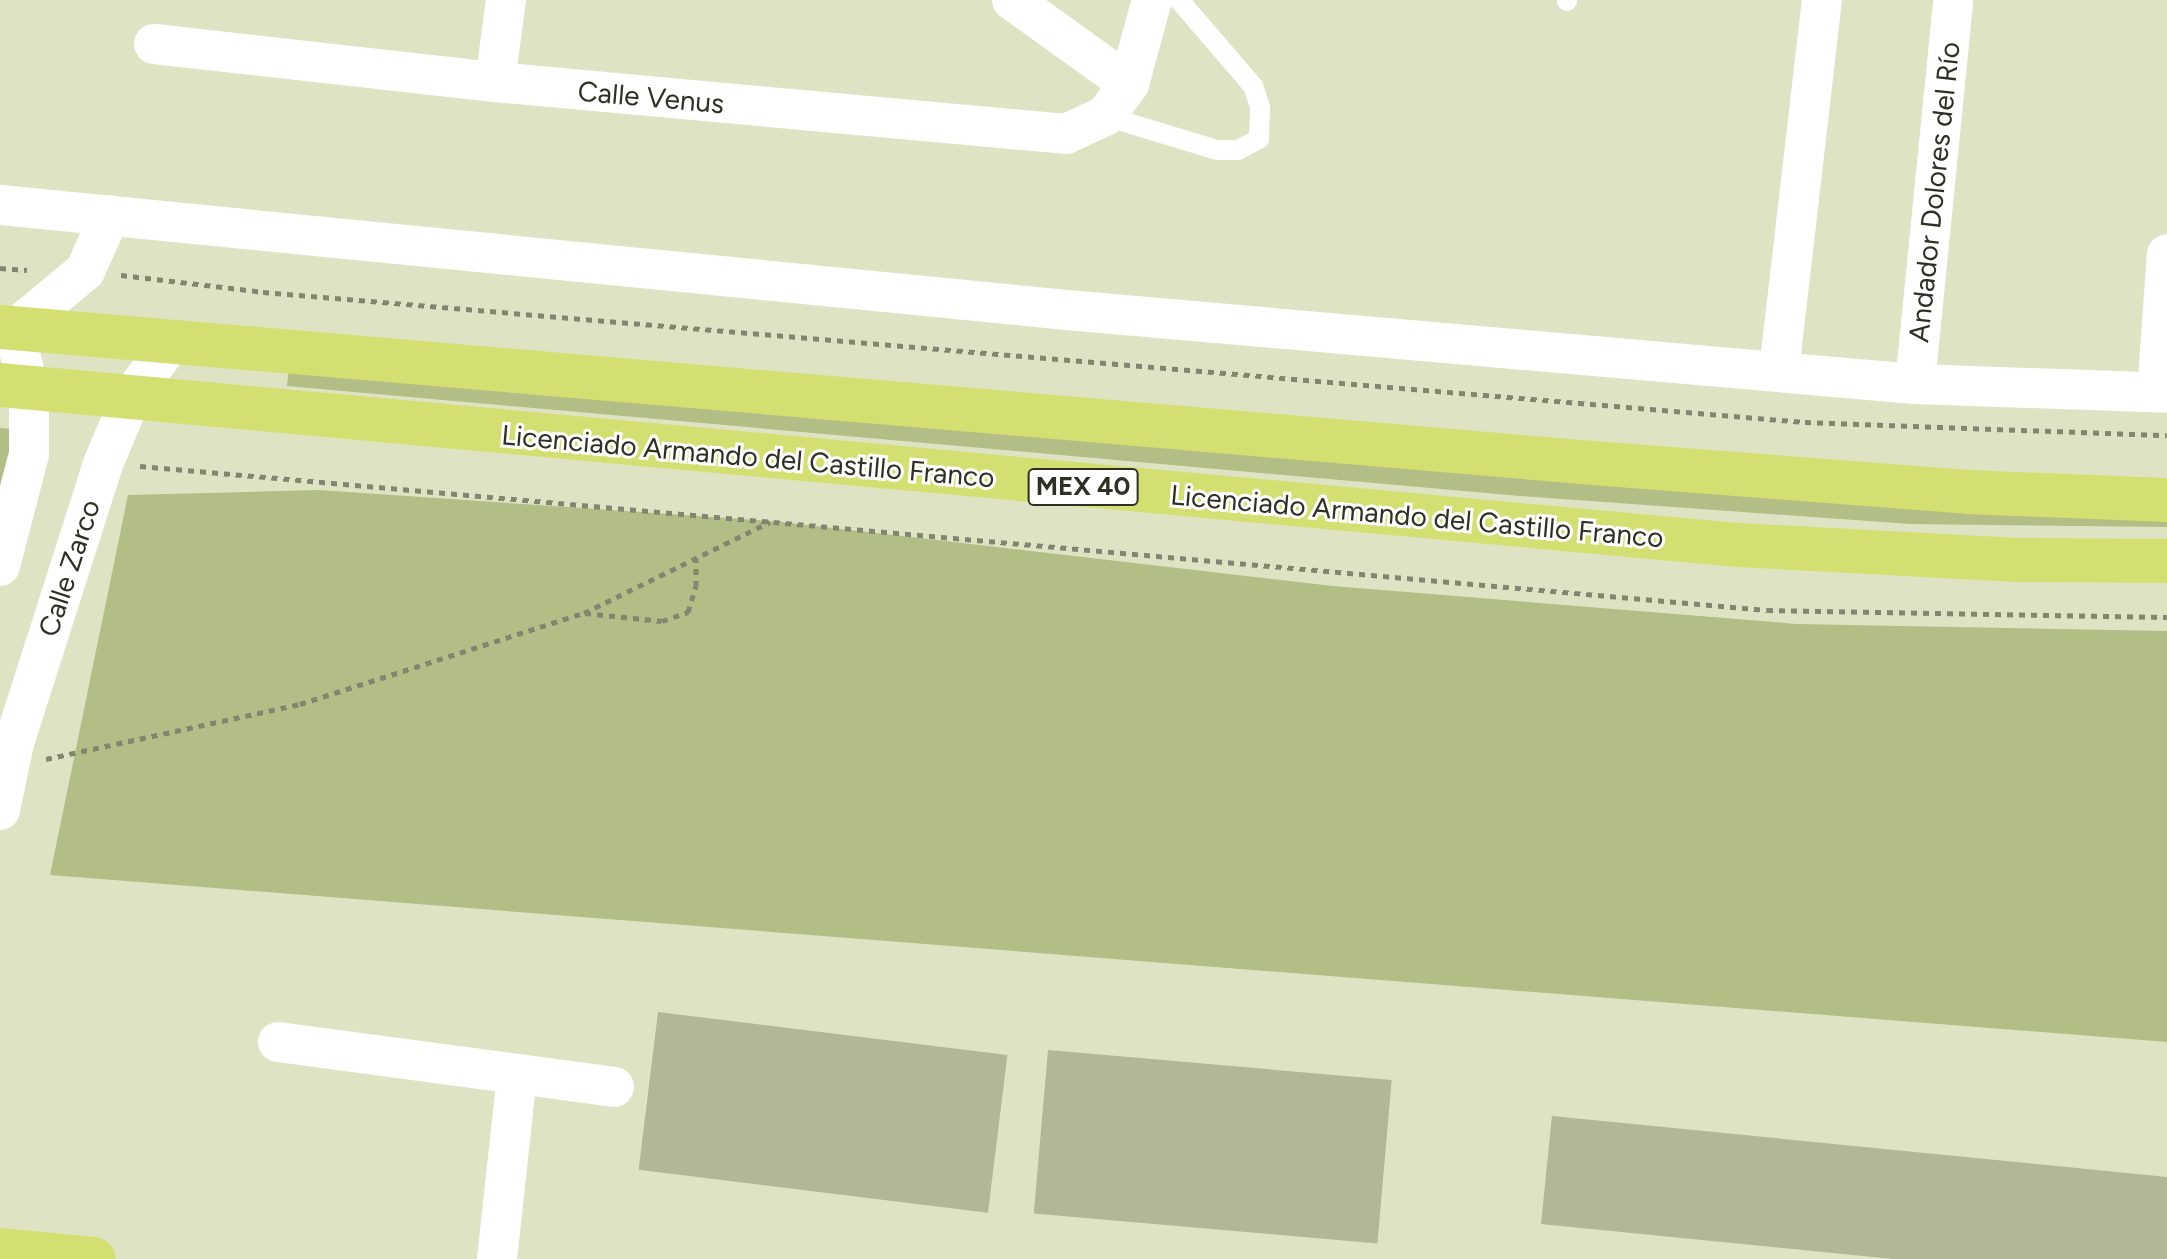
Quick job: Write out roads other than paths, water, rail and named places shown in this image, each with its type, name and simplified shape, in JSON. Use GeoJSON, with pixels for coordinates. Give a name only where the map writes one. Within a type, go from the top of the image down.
{"type":"FeatureCollection","features":[{"type":"Feature","properties":{"kind":"main road"},"geometry":{"type":"LineString","coordinates":[[7,328],[1606,464],[1968,492],[2167,500]]}},
{"type":"Feature","properties":{"kind":"main road","name":"Licenciado Armando del Castillo Franco"},"geometry":{"type":"LineString","coordinates":[[14,388],[1739,545],[2018,560],[2167,561]]}},
{"type":"Feature","properties":{"kind":"main road"},"geometry":{"type":"LineString","coordinates":[[0,1250],[94,1259]]}},
{"type":"Feature","properties":{"kind":"street"},"geometry":{"type":"LineString","coordinates":[[495,82],[506,0]]}},
{"type":"Feature","properties":{"kind":"street"},"geometry":{"type":"LineString","coordinates":[[1012,0],[1129,84]]}},
{"type":"Feature","properties":{"kind":"street"},"geometry":{"type":"LineString","coordinates":[[1105,116],[1129,84],[1152,0]]}},
{"type":"Feature","properties":{"kind":"street"},"geometry":{"type":"LineString","coordinates":[[1779,371],[1822,0]]}},
{"type":"Feature","properties":{"kind":"street","name":"Andador Dolores del Río"},"geometry":{"type":"LineString","coordinates":[[1915,384],[1953,0]]}},
{"type":"Feature","properties":{"kind":"street","name":"Calle Venus"},"geometry":{"type":"LineString","coordinates":[[154,44],[495,82],[1039,134],[1088,128],[1105,116]]}},
{"type":"Feature","properties":{"kind":"street"},"geometry":{"type":"LineString","coordinates":[[0,205],[1067,310],[1915,384],[2162,392],[2167,254]]}},
{"type":"Feature","properties":{"kind":"street"},"geometry":{"type":"LineString","coordinates":[[0,566],[29,454],[14,388],[7,328],[85,271],[110,215]]}},
{"type":"Feature","properties":{"kind":"street","name":"Calle Zarco"},"geometry":{"type":"LineString","coordinates":[[0,810],[9,768],[103,464],[131,397],[173,340]]}},
{"type":"Feature","properties":{"kind":"street"},"geometry":{"type":"LineString","coordinates":[[278,1042],[614,1087]]}},
{"type":"Feature","properties":{"kind":"street"},"geometry":{"type":"LineString","coordinates":[[497,1259],[517,1074]]}},
{"type":"Feature","properties":{"kind":"lane"},"geometry":{"type":"LineString","coordinates":[[1105,116],[1217,150],[1238,150],[1259,139],[1260,107],[1253,86],[1179,0]]}}]}
